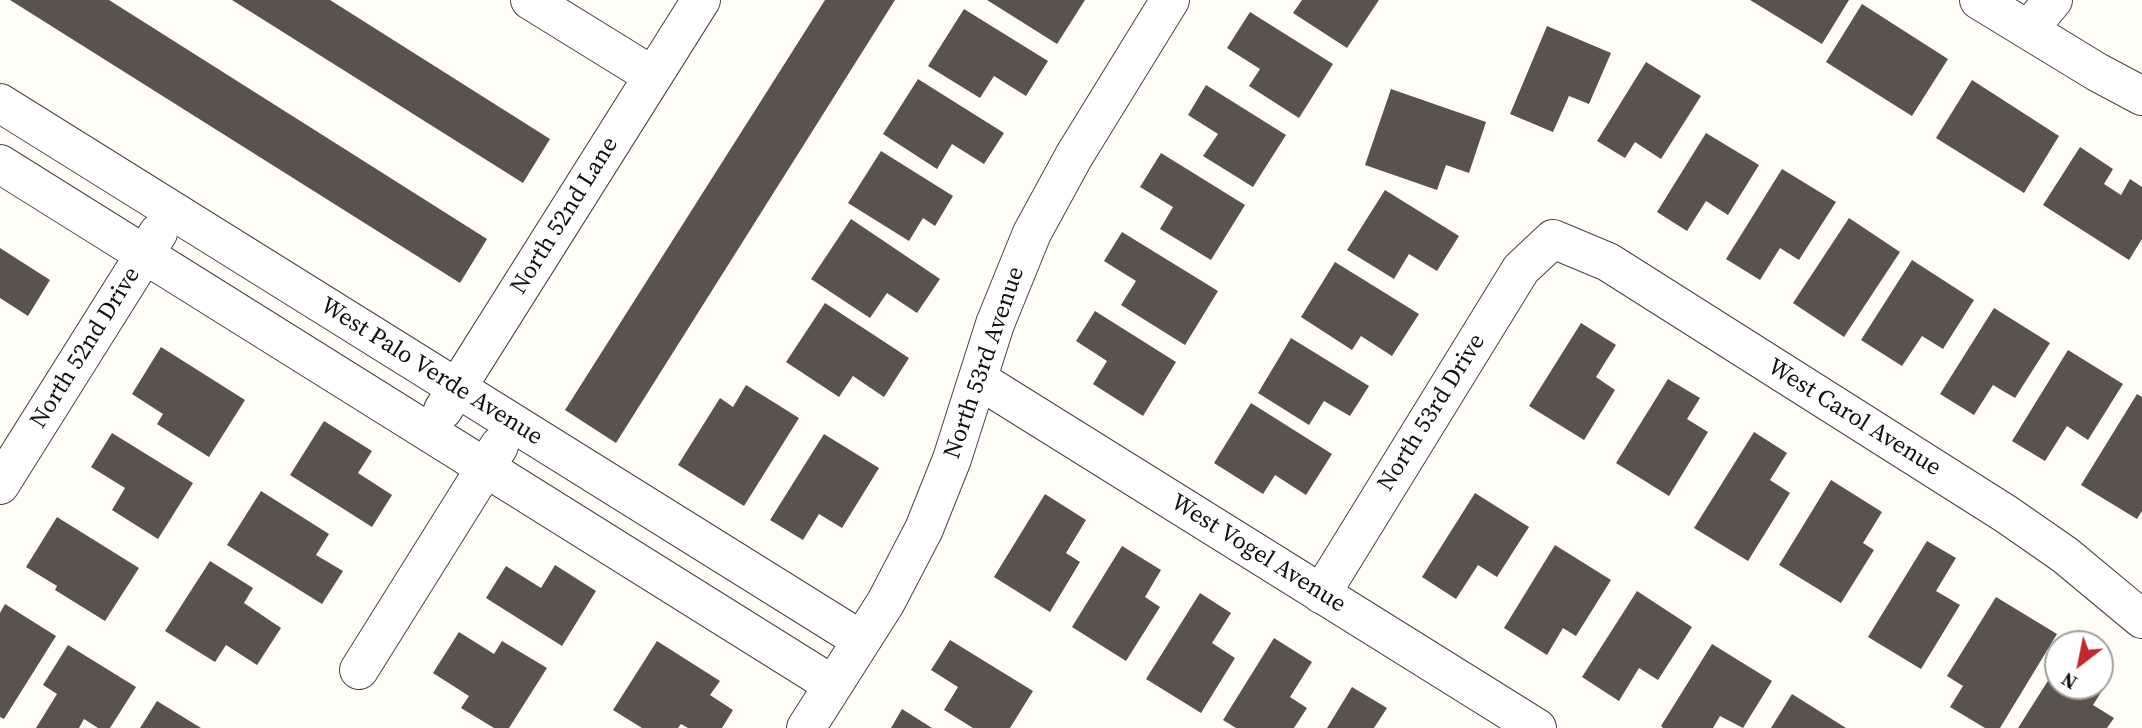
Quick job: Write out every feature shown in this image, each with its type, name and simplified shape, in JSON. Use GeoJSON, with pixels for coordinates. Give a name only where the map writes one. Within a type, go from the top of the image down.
{"type":"FeatureCollection","features":[{"type":"Feature","properties":{"kind":"street"},"geometry":{"type":"LineString","coordinates":[[530,0],[653,76]]}},
{"type":"Feature","properties":{"kind":"street","name":"North 52nd Lane"},"geometry":{"type":"LineString","coordinates":[[428,432],[701,0]]}},
{"type":"Feature","properties":{"kind":"street","name":"North 53rd Avenue"},"geometry":{"type":"LineString","coordinates":[[806,728],[886,602],[924,529],[979,380],[995,324],[1032,233],[1074,156],[1170,0]]}},
{"type":"Feature","properties":{"kind":"street"},"geometry":{"type":"LineString","coordinates":[[1979,0],[2142,96]]}},
{"type":"Feature","properties":{"kind":"street"},"geometry":{"type":"LineString","coordinates":[[2028,30],[2053,0]]}},
{"type":"Feature","properties":{"kind":"street","name":"West Palo Verde Avenue"},"geometry":{"type":"LineString","coordinates":[[0,103],[862,640]]}},
{"type":"Feature","properties":{"kind":"street"},"geometry":{"type":"LineString","coordinates":[[0,164],[833,685]]}},
{"type":"Feature","properties":{"kind":"street","name":"North 52nd Drive"},"geometry":{"type":"LineString","coordinates":[[0,485],[172,210]]}},
{"type":"Feature","properties":{"kind":"street","name":"North 53rd Drive"},"geometry":{"type":"LineString","coordinates":[[1321,594],[1521,269],[1553,239]]}},
{"type":"Feature","properties":{"kind":"street","name":"West Carol Avenue"},"geometry":{"type":"LineString","coordinates":[[1553,239],[1608,262],[2006,513],[2065,555],[2142,619]]}},
{"type":"Feature","properties":{"kind":"street","name":"West Vogel Avenue"},"geometry":{"type":"LineString","coordinates":[[979,380],[1537,728]]}},
{"type":"Feature","properties":{"kind":"street"},"geometry":{"type":"LineString","coordinates":[[359,670],[513,423]]}},
{"type":"Feature","properties":{"kind":"building"},"geometry":{"type":"Polygon","coordinates":[[[10,0],[109,0],[487,239],[460,283],[10,0]]]}},
{"type":"Feature","properties":{"kind":"building"},"geometry":{"type":"Polygon","coordinates":[[[232,0],[330,0],[550,139],[523,183],[232,0]]]}},
{"type":"Feature","properties":{"kind":"building"},"geometry":{"type":"Polygon","coordinates":[[[825,0],[895,0],[616,443],[565,410],[825,0]]]}},
{"type":"Feature","properties":{"kind":"building"},"geometry":{"type":"Polygon","coordinates":[[[987,0],[1085,0],[1057,44],[987,0]]]}},
{"type":"Feature","properties":{"kind":"building"},"geometry":{"type":"Polygon","coordinates":[[[1302,0],[1379,0],[1347,48],[1293,13],[1302,0]]]}},
{"type":"Feature","properties":{"kind":"building"},"geometry":{"type":"Polygon","coordinates":[[[1750,0],[1849,0],[1822,44],[1750,0]]]}},
{"type":"Feature","properties":{"kind":"building"},"geometry":{"type":"Polygon","coordinates":[[[1862,4],[1948,59],[1912,116],[1826,62],[1862,4]]]}},
{"type":"Feature","properties":{"kind":"building"},"geometry":{"type":"Polygon","coordinates":[[[964,9],[1048,61],[1026,96],[994,76],[980,98],[928,66],[964,9]]]}},
{"type":"Feature","properties":{"kind":"building"},"geometry":{"type":"Polygon","coordinates":[[[1250,12],[1333,64],[1299,118],[1249,86],[1260,69],[1227,48],[1250,12]]]}},
{"type":"Feature","properties":{"kind":"building"},"geometry":{"type":"Polygon","coordinates":[[[1547,26],[1611,53],[1589,104],[1569,96],[1553,132],[1510,114],[1547,26]]]}},
{"type":"Feature","properties":{"kind":"building"},"geometry":{"type":"Polygon","coordinates":[[[1646,62],[1701,96],[1661,159],[1635,142],[1625,158],[1597,141],[1646,62]]]}},
{"type":"Feature","properties":{"kind":"building"},"geometry":{"type":"Polygon","coordinates":[[[918,79],[1004,133],[984,164],[952,144],[937,169],[883,134],[918,79]]]}},
{"type":"Feature","properties":{"kind":"building"},"geometry":{"type":"Polygon","coordinates":[[[1972,80],[2059,136],[2024,193],[1936,138],[1972,80]]]}},
{"type":"Feature","properties":{"kind":"building"},"geometry":{"type":"Polygon","coordinates":[[[1206,85],[1286,135],[1253,187],[1203,156],[1218,134],[1188,115],[1206,85]]]}},
{"type":"Feature","properties":{"kind":"building"},"geometry":{"type":"Polygon","coordinates":[[[1391,89],[1486,122],[1469,173],[1446,165],[1437,190],[1365,165],[1391,89]]]}},
{"type":"Feature","properties":{"kind":"building"},"geometry":{"type":"Polygon","coordinates":[[[1706,133],[1759,165],[1728,215],[1706,201],[1687,231],[1657,212],[1706,133]]]}},
{"type":"Feature","properties":{"kind":"building"},"geometry":{"type":"Polygon","coordinates":[[[2080,147],[2113,169],[2104,184],[2121,195],[2130,179],[2142,187],[2142,239],[2129,260],[2043,205],[2080,147]]]}},
{"type":"Feature","properties":{"kind":"building"},"geometry":{"type":"Polygon","coordinates":[[[881,151],[953,196],[935,226],[923,218],[909,241],[848,203],[881,151]]]}},
{"type":"Feature","properties":{"kind":"building"},"geometry":{"type":"Polygon","coordinates":[[[1161,153],[1245,205],[1211,260],[1160,229],[1173,207],[1140,187],[1161,153]]]}},
{"type":"Feature","properties":{"kind":"building"},"geometry":{"type":"Polygon","coordinates":[[[1782,169],[1836,202],[1799,260],[1780,248],[1760,280],[1726,259],[1782,169]]]}},
{"type":"Feature","properties":{"kind":"building"},"geometry":{"type":"Polygon","coordinates":[[[1385,190],[1459,236],[1437,271],[1409,254],[1394,279],[1347,250],[1385,190]]]}},
{"type":"Feature","properties":{"kind":"building"},"geometry":{"type":"Polygon","coordinates":[[[1849,218],[1900,252],[1844,337],[1793,303],[1849,218]]]}},
{"type":"Feature","properties":{"kind":"building"},"geometry":{"type":"Polygon","coordinates":[[[851,219],[940,279],[917,313],[887,293],[870,318],[811,279],[851,219]]]}},
{"type":"Feature","properties":{"kind":"building"},"geometry":{"type":"Polygon","coordinates":[[[1122,232],[1218,291],[1185,345],[1121,305],[1136,281],[1104,261],[1122,232]]]}},
{"type":"Feature","properties":{"kind":"building"},"geometry":{"type":"Polygon","coordinates":[[[0,248],[50,280],[28,316],[0,298],[0,248]]]}},
{"type":"Feature","properties":{"kind":"building"},"geometry":{"type":"Polygon","coordinates":[[[1912,260],[1974,300],[1943,349],[1922,336],[1902,366],[1861,340],[1912,260]]]}},
{"type":"Feature","properties":{"kind":"building"},"geometry":{"type":"Polygon","coordinates":[[[1335,262],[1419,314],[1392,356],[1361,336],[1352,350],[1301,317],[1335,262]]]}},
{"type":"Feature","properties":{"kind":"building"},"geometry":{"type":"Polygon","coordinates":[[[825,303],[909,358],[884,397],[853,376],[839,397],[786,362],[825,303]]]}},
{"type":"Feature","properties":{"kind":"building"},"geometry":{"type":"Polygon","coordinates":[[[1994,308],[2050,343],[2015,398],[1993,385],[1974,415],[1940,394],[1994,308]]]}},
{"type":"Feature","properties":{"kind":"building"},"geometry":{"type":"Polygon","coordinates":[[[1095,311],[1176,362],[1143,416],[1093,384],[1107,361],[1076,341],[1095,311]]]}},
{"type":"Feature","properties":{"kind":"building"},"geometry":{"type":"Polygon","coordinates":[[[1581,323],[1616,345],[1596,377],[1615,390],[1584,440],[1529,406],[1581,323]]]}},
{"type":"Feature","properties":{"kind":"building"},"geometry":{"type":"Polygon","coordinates":[[[1291,338],[1369,386],[1350,416],[1324,401],[1309,425],[1258,393],[1291,338]]]}},
{"type":"Feature","properties":{"kind":"building"},"geometry":{"type":"Polygon","coordinates":[[[161,347],[245,400],[209,457],[157,424],[163,414],[132,394],[161,347]]]}},
{"type":"Feature","properties":{"kind":"building"},"geometry":{"type":"Polygon","coordinates":[[[2068,350],[2123,384],[2088,440],[2067,426],[2045,461],[2012,441],[2068,350]]]}},
{"type":"Feature","properties":{"kind":"building"},"geometry":{"type":"Polygon","coordinates":[[[1668,379],[1700,398],[1687,419],[1708,432],[1669,496],[1616,463],[1668,379]]]}},
{"type":"Feature","properties":{"kind":"building"},"geometry":{"type":"Polygon","coordinates":[[[746,385],[799,418],[744,506],[678,465],[720,398],[733,407],[746,385]]]}},
{"type":"Feature","properties":{"kind":"building"},"geometry":{"type":"Polygon","coordinates":[[[2137,394],[2142,397],[2142,511],[2137,519],[2081,485],[2137,394]]]}},
{"type":"Feature","properties":{"kind":"building"},"geometry":{"type":"Polygon","coordinates":[[[1251,403],[1332,454],[1306,495],[1275,475],[1263,494],[1214,463],[1251,403]]]}},
{"type":"Feature","properties":{"kind":"building"},"geometry":{"type":"Polygon","coordinates":[[[324,421],[372,451],[358,473],[392,495],[372,527],[290,475],[324,421]]]}},
{"type":"Feature","properties":{"kind":"building"},"geometry":{"type":"Polygon","coordinates":[[[1754,432],[1787,453],[1770,480],[1790,493],[1748,561],[1694,528],[1754,432]]]}},
{"type":"Feature","properties":{"kind":"building"},"geometry":{"type":"Polygon","coordinates":[[[112,433],[193,483],[158,539],[112,510],[125,488],[91,467],[112,433]]]}},
{"type":"Feature","properties":{"kind":"building"},"geometry":{"type":"Polygon","coordinates":[[[824,434],[879,468],[842,528],[819,514],[803,540],[770,520],[824,434]]]}},
{"type":"Feature","properties":{"kind":"building"},"geometry":{"type":"Polygon","coordinates":[[[1831,480],[1882,512],[1863,543],[1874,550],[1841,603],[1779,565],[1831,480]]]}},
{"type":"Feature","properties":{"kind":"building"},"geometry":{"type":"Polygon","coordinates":[[[261,491],[329,534],[316,555],[343,571],[322,604],[227,545],[261,491]]]}},
{"type":"Feature","properties":{"kind":"building"},"geometry":{"type":"Polygon","coordinates":[[[1475,493],[1529,527],[1497,577],[1478,565],[1456,599],[1422,577],[1475,493]]]}},
{"type":"Feature","properties":{"kind":"building"},"geometry":{"type":"Polygon","coordinates":[[[1045,494],[1086,520],[1066,553],[1080,562],[1050,612],[994,577],[1045,494]]]}},
{"type":"Feature","properties":{"kind":"building"},"geometry":{"type":"Polygon","coordinates":[[[57,517],[139,568],[105,621],[55,590],[57,586],[26,567],[57,517]]]}},
{"type":"Feature","properties":{"kind":"building"},"geometry":{"type":"Polygon","coordinates":[[[1927,541],[1956,558],[1936,591],[1960,605],[1921,669],[1868,637],[1927,541]]]}},
{"type":"Feature","properties":{"kind":"building"},"geometry":{"type":"Polygon","coordinates":[[[1555,545],[1611,580],[1576,636],[1563,628],[1547,655],[1504,628],[1555,545]]]}},
{"type":"Feature","properties":{"kind":"building"},"geometry":{"type":"Polygon","coordinates":[[[1122,546],[1161,570],[1145,597],[1160,607],[1126,661],[1072,627],[1122,546]]]}},
{"type":"Feature","properties":{"kind":"building"},"geometry":{"type":"Polygon","coordinates":[[[210,561],[253,588],[244,603],[281,628],[257,665],[226,645],[215,662],[165,631],[210,561]]]}},
{"type":"Feature","properties":{"kind":"building"},"geometry":{"type":"Polygon","coordinates":[[[555,565],[596,591],[562,646],[486,598],[506,566],[541,588],[555,565]]]}},
{"type":"Feature","properties":{"kind":"building"},"geometry":{"type":"Polygon","coordinates":[[[1637,591],[1692,627],[1658,680],[1639,668],[1619,701],[1582,677],[1637,591]]]}},
{"type":"Feature","properties":{"kind":"building"},"geometry":{"type":"Polygon","coordinates":[[[1200,593],[1231,613],[1212,643],[1235,658],[1201,713],[1146,679],[1200,593]]]}},
{"type":"Feature","properties":{"kind":"building"},"geometry":{"type":"Polygon","coordinates":[[[1996,597],[2050,630],[2044,630],[2044,655],[2000,728],[1985,728],[1950,707],[1963,686],[1947,676],[1996,597]]]}},
{"type":"Feature","properties":{"kind":"building"},"geometry":{"type":"Polygon","coordinates":[[[5,604],[56,636],[4,719],[0,717],[0,613],[5,604]]]}},
{"type":"Feature","properties":{"kind":"building"},"geometry":{"type":"Polygon","coordinates":[[[459,632],[494,654],[502,641],[547,668],[509,728],[494,728],[461,708],[469,696],[433,673],[459,632]]]}},
{"type":"Feature","properties":{"kind":"building"},"geometry":{"type":"Polygon","coordinates":[[[1274,638],[1312,662],[1290,697],[1307,708],[1294,728],[1236,728],[1223,720],[1274,638]]]}},
{"type":"Feature","properties":{"kind":"building"},"geometry":{"type":"Polygon","coordinates":[[[950,640],[1033,691],[1010,728],[973,728],[944,710],[958,687],[931,670],[950,640]]]}},
{"type":"Feature","properties":{"kind":"building"},"geometry":{"type":"Polygon","coordinates":[[[657,641],[720,681],[710,695],[733,710],[722,728],[688,728],[681,724],[678,728],[642,728],[613,710],[657,641]]]}},
{"type":"Feature","properties":{"kind":"building"},"geometry":{"type":"Polygon","coordinates":[[[1712,644],[1772,681],[1743,728],[1720,716],[1713,728],[1663,728],[1661,726],[1712,644]]]}},
{"type":"Feature","properties":{"kind":"building"},"geometry":{"type":"Polygon","coordinates":[[[68,645],[136,687],[110,728],[98,728],[84,719],[79,728],[36,728],[57,694],[43,685],[68,645]]]}},
{"type":"Feature","properties":{"kind":"building"},"geometry":{"type":"Polygon","coordinates":[[[1352,687],[1387,708],[1374,728],[1327,728],[1352,687]]]}},
{"type":"Feature","properties":{"kind":"building"},"geometry":{"type":"Polygon","coordinates":[[[2044,687],[2044,700],[2096,700],[2093,705],[2114,718],[2107,728],[2018,728],[2044,687]]]}},
{"type":"Feature","properties":{"kind":"building"},"geometry":{"type":"Polygon","coordinates":[[[1792,694],[1846,728],[1771,728],[1792,694]]]}},
{"type":"Feature","properties":{"kind":"building"},"geometry":{"type":"Polygon","coordinates":[[[157,701],[201,728],[140,728],[157,701]]]}},
{"type":"Feature","properties":{"kind":"building"},"geometry":{"type":"Polygon","coordinates":[[[902,709],[932,728],[891,728],[902,709]]]}}]}
